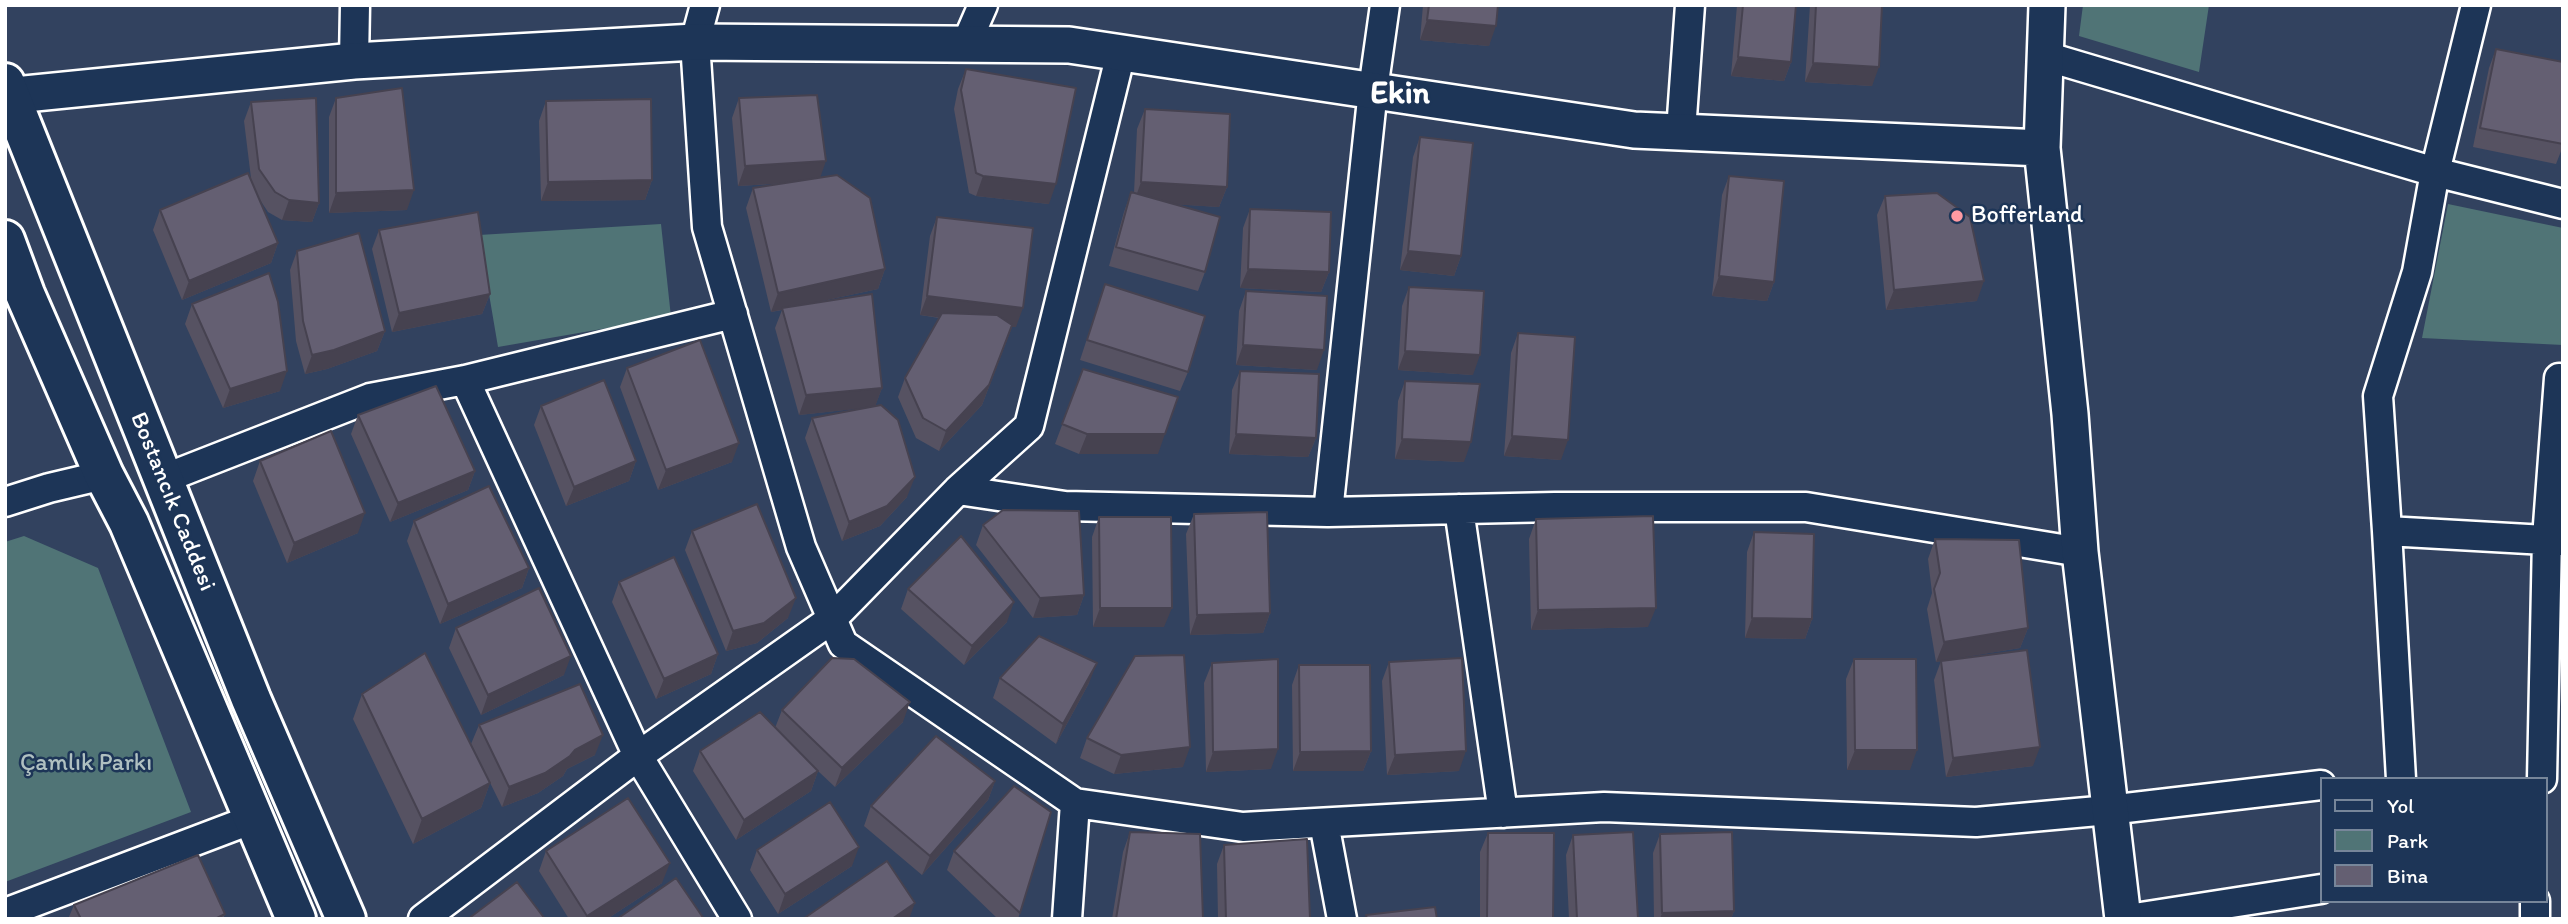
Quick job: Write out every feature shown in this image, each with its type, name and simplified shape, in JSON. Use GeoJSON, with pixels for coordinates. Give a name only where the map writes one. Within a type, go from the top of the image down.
{"type":"FeatureCollection","features":[{"type":"Feature","properties":{"kind":"main road","name":"Bostancık Caddesi"},"geometry":{"type":"LineString","coordinates":[[7,91],[251,699],[346,919]]}},
{"type":"Feature","properties":{"kind":"main road","name":"Bostancık Caddesi"},"geometry":{"type":"LineString","coordinates":[[5,240],[25,294],[104,475],[129,523],[296,919]]}},
{"type":"Feature","properties":{"kind":"street"},"geometry":{"type":"LineString","coordinates":[[354,61],[355,5]]}},
{"type":"Feature","properties":{"kind":"street"},"geometry":{"type":"LineString","coordinates":[[705,5],[695,42],[708,227],[802,547],[843,644],[1075,803],[1243,827],[1604,807],[1976,822],[2109,810],[2320,785]]}},
{"type":"Feature","properties":{"kind":"street"},"geometry":{"type":"LineString","coordinates":[[966,44],[983,5]]}},
{"type":"Feature","properties":{"kind":"street"},"geometry":{"type":"LineString","coordinates":[[1328,512],[1373,90],[1385,5]]}},
{"type":"Feature","properties":{"kind":"street"},"geometry":{"type":"LineString","coordinates":[[1681,131],[1690,5]]}},
{"type":"Feature","properties":{"kind":"street"},"geometry":{"type":"LineString","coordinates":[[2047,5],[2042,148],[2070,414],[2080,552],[2109,810],[2126,919],[2320,889]]}},
{"type":"Feature","properties":{"kind":"street"},"geometry":{"type":"LineString","coordinates":[[2400,777],[2378,396],[2417,272],[2435,172],[2476,5]]}},
{"type":"Feature","properties":{"kind":"street"},"geometry":{"type":"LineString","coordinates":[[7,91],[354,61],[695,42],[1069,45],[1634,130],[2042,148]]}},
{"type":"Feature","properties":{"kind":"street"},"geometry":{"type":"LineString","coordinates":[[423,919],[638,756],[832,619],[958,490],[1030,426],[1121,52]]}},
{"type":"Feature","properties":{"kind":"street"},"geometry":{"type":"LineString","coordinates":[[2045,56],[2435,172],[2563,204]]}},
{"type":"Feature","properties":{"kind":"street"},"geometry":{"type":"LineString","coordinates":[[163,479],[370,398],[465,380],[733,314]]}},
{"type":"Feature","properties":{"kind":"street"},"geometry":{"type":"LineString","coordinates":[[2544,777],[2559,378]]}},
{"type":"Feature","properties":{"kind":"street"},"geometry":{"type":"LineString","coordinates":[[465,380],[638,756],[737,919]]}},
{"type":"Feature","properties":{"kind":"street"},"geometry":{"type":"LineString","coordinates":[[5,502],[104,475]]}},
{"type":"Feature","properties":{"kind":"street"},"geometry":{"type":"LineString","coordinates":[[958,490],[1065,506],[1328,512],[1806,507],[2080,552]]}},
{"type":"Feature","properties":{"kind":"street"},"geometry":{"type":"LineString","coordinates":[[1459,509],[1503,813]]}},
{"type":"Feature","properties":{"kind":"street"},"geometry":{"type":"LineString","coordinates":[[2387,531],[2555,539]]}},
{"type":"Feature","properties":{"kind":"street"},"geometry":{"type":"LineString","coordinates":[[1067,919],[1075,803]]}},
{"type":"Feature","properties":{"kind":"street"},"geometry":{"type":"LineString","coordinates":[[5,913],[253,819]]}},
{"type":"Feature","properties":{"kind":"street"},"geometry":{"type":"LineString","coordinates":[[1324,823],[1342,919]]}},
{"type":"Feature","properties":{"kind":"green space"},"geometry":{"type":"Polygon","coordinates":[[[2083,5],[2209,5],[2199,72],[2079,36],[2083,5]]]}},
{"type":"Feature","properties":{"kind":"green space"},"geometry":{"type":"Polygon","coordinates":[[[2448,204],[2563,228],[2563,345],[2422,338],[2448,204]]]}},
{"type":"Feature","properties":{"kind":"green space"},"geometry":{"type":"Polygon","coordinates":[[[661,224],[671,317],[498,347],[479,235],[661,224]]]}},
{"type":"Feature","properties":{"kind":"green space","name":"Çamlık Parkı"},"geometry":{"type":"Polygon","coordinates":[[[24,536],[98,568],[191,812],[5,882],[5,542],[24,536]]]}},
{"type":"Feature","properties":{"kind":"building"},"geometry":{"type":"Polygon","coordinates":[[[1429,5],[1498,5],[1496,26],[1427,20],[1429,5]]]}},
{"type":"Feature","properties":{"kind":"building"},"geometry":{"type":"Polygon","coordinates":[[[1743,5],[1796,5],[1791,62],[1738,57],[1743,5]]]}},
{"type":"Feature","properties":{"kind":"building"},"geometry":{"type":"Polygon","coordinates":[[[1816,5],[1882,5],[1879,67],[1813,63],[1816,5]]]}},
{"type":"Feature","properties":{"kind":"building"},"geometry":{"type":"Polygon","coordinates":[[[2496,49],[2563,62],[2563,144],[2480,128],[2496,49]]]}},
{"type":"Feature","properties":{"kind":"building"},"geometry":{"type":"Polygon","coordinates":[[[966,69],[1076,88],[1056,184],[976,173],[961,90],[966,69]]]}},
{"type":"Feature","properties":{"kind":"building"},"geometry":{"type":"Polygon","coordinates":[[[402,88],[414,190],[336,193],[336,98],[402,88]]]}},
{"type":"Feature","properties":{"kind":"building"},"geometry":{"type":"Polygon","coordinates":[[[817,95],[826,161],[745,166],[739,98],[817,95]]]}},
{"type":"Feature","properties":{"kind":"building"},"geometry":{"type":"Polygon","coordinates":[[[316,98],[319,203],[289,200],[275,192],[259,169],[251,102],[316,98]]]}},
{"type":"Feature","properties":{"kind":"building"},"geometry":{"type":"Polygon","coordinates":[[[651,99],[652,180],[548,182],[546,101],[651,99]]]}},
{"type":"Feature","properties":{"kind":"building"},"geometry":{"type":"Polygon","coordinates":[[[1145,109],[1230,114],[1227,187],[1141,182],[1145,109]]]}},
{"type":"Feature","properties":{"kind":"building"},"geometry":{"type":"Polygon","coordinates":[[[1420,137],[1473,143],[1461,256],[1408,251],[1420,137]]]}},
{"type":"Feature","properties":{"kind":"building"},"geometry":{"type":"Polygon","coordinates":[[[248,173],[278,243],[189,281],[160,210],[248,173]]]}},
{"type":"Feature","properties":{"kind":"building"},"geometry":{"type":"Polygon","coordinates":[[[837,175],[870,198],[885,269],[778,293],[753,188],[837,175]]]}},
{"type":"Feature","properties":{"kind":"building"},"geometry":{"type":"Polygon","coordinates":[[[1729,176],[1784,181],[1774,282],[1719,276],[1729,176]]]}},
{"type":"Feature","properties":{"kind":"building"},"geometry":{"type":"Polygon","coordinates":[[[1131,192],[1220,217],[1205,272],[1116,247],[1131,192]]]}},
{"type":"Feature","properties":{"kind":"building"},"geometry":{"type":"Polygon","coordinates":[[[1937,193],[1970,217],[1984,281],[1894,290],[1885,196],[1937,193]]]}},
{"type":"Feature","properties":{"kind":"building"},"geometry":{"type":"Polygon","coordinates":[[[1250,209],[1331,212],[1329,272],[1248,269],[1250,209]]]}},
{"type":"Feature","properties":{"kind":"building"},"geometry":{"type":"Polygon","coordinates":[[[478,212],[490,294],[399,313],[379,230],[478,212]]]}},
{"type":"Feature","properties":{"kind":"building"},"geometry":{"type":"Polygon","coordinates":[[[937,217],[1033,228],[1023,308],[927,296],[937,217]]]}},
{"type":"Feature","properties":{"kind":"building"},"geometry":{"type":"Polygon","coordinates":[[[359,233],[385,331],[334,350],[312,355],[303,321],[297,251],[359,233]]]}},
{"type":"Feature","properties":{"kind":"building"},"geometry":{"type":"Polygon","coordinates":[[[269,273],[278,302],[287,371],[230,389],[192,304],[269,273]]]}},
{"type":"Feature","properties":{"kind":"building"},"geometry":{"type":"Polygon","coordinates":[[[1105,284],[1205,316],[1188,372],[1087,340],[1105,284]]]}},
{"type":"Feature","properties":{"kind":"building"},"geometry":{"type":"Polygon","coordinates":[[[1409,287],[1484,291],[1480,355],[1405,351],[1409,287]]]}},
{"type":"Feature","properties":{"kind":"building"},"geometry":{"type":"Polygon","coordinates":[[[1246,291],[1327,296],[1324,350],[1243,345],[1246,291]]]}},
{"type":"Feature","properties":{"kind":"building"},"geometry":{"type":"Polygon","coordinates":[[[872,294],[882,388],[806,395],[782,308],[872,294]]]}},
{"type":"Feature","properties":{"kind":"building"},"geometry":{"type":"Polygon","coordinates":[[[942,313],[997,315],[1012,325],[989,385],[946,431],[923,418],[905,378],[942,313]]]}},
{"type":"Feature","properties":{"kind":"building"},"geometry":{"type":"Polygon","coordinates":[[[1518,333],[1575,337],[1568,440],[1512,436],[1518,333]]]}},
{"type":"Feature","properties":{"kind":"building"},"geometry":{"type":"Polygon","coordinates":[[[700,340],[739,443],[666,470],[627,368],[700,340]]]}},
{"type":"Feature","properties":{"kind":"building"},"geometry":{"type":"Polygon","coordinates":[[[1083,369],[1178,397],[1165,434],[1087,434],[1062,424],[1083,369]]]}},
{"type":"Feature","properties":{"kind":"building"},"geometry":{"type":"Polygon","coordinates":[[[1240,371],[1319,374],[1316,438],[1236,434],[1240,371]]]}},
{"type":"Feature","properties":{"kind":"building"},"geometry":{"type":"Polygon","coordinates":[[[604,380],[636,461],[574,487],[541,406],[604,380]]]}},
{"type":"Feature","properties":{"kind":"building"},"geometry":{"type":"Polygon","coordinates":[[[1405,381],[1480,384],[1471,442],[1402,439],[1405,381]]]}},
{"type":"Feature","properties":{"kind":"building"},"geometry":{"type":"Polygon","coordinates":[[[436,386],[475,471],[398,503],[358,415],[436,386]]]}},
{"type":"Feature","properties":{"kind":"building"},"geometry":{"type":"Polygon","coordinates":[[[881,405],[898,420],[915,477],[887,506],[849,522],[812,418],[881,405]]]}},
{"type":"Feature","properties":{"kind":"building"},"geometry":{"type":"Polygon","coordinates":[[[331,431],[365,513],[294,543],[260,461],[331,431]]]}},
{"type":"Feature","properties":{"kind":"building"},"geometry":{"type":"Polygon","coordinates":[[[489,486],[529,568],[448,604],[414,521],[489,486]]]}},
{"type":"Feature","properties":{"kind":"building"},"geometry":{"type":"Polygon","coordinates":[[[757,504],[796,598],[764,623],[733,631],[692,531],[757,504]]]}},
{"type":"Feature","properties":{"kind":"building"},"geometry":{"type":"Polygon","coordinates":[[[1003,510],[1079,511],[1084,595],[1040,598],[983,525],[1003,510]]]}},
{"type":"Feature","properties":{"kind":"building"},"geometry":{"type":"Polygon","coordinates":[[[1267,512],[1270,613],[1197,615],[1194,514],[1267,512]]]}},
{"type":"Feature","properties":{"kind":"building"},"geometry":{"type":"Polygon","coordinates":[[[1653,516],[1656,608],[1538,610],[1536,519],[1653,516]]]}},
{"type":"Feature","properties":{"kind":"building"},"geometry":{"type":"Polygon","coordinates":[[[1099,517],[1171,517],[1172,608],[1100,608],[1099,517]]]}},
{"type":"Feature","properties":{"kind":"building"},"geometry":{"type":"Polygon","coordinates":[[[1754,532],[1814,534],[1812,619],[1752,618],[1754,532]]]}},
{"type":"Feature","properties":{"kind":"building"},"geometry":{"type":"Polygon","coordinates":[[[961,536],[1014,602],[972,646],[908,589],[961,536]]]}},
{"type":"Feature","properties":{"kind":"building"},"geometry":{"type":"Polygon","coordinates":[[[1935,539],[2019,540],[2028,628],[1944,642],[1934,589],[1940,573],[1935,539]]]}},
{"type":"Feature","properties":{"kind":"building"},"geometry":{"type":"Polygon","coordinates":[[[674,557],[718,654],[664,679],[619,582],[674,557]]]}},
{"type":"Feature","properties":{"kind":"building"},"geometry":{"type":"Polygon","coordinates":[[[539,588],[571,656],[488,695],[456,628],[539,588]]]}},
{"type":"Feature","properties":{"kind":"building"},"geometry":{"type":"Polygon","coordinates":[[[1039,636],[1097,663],[1063,724],[1000,678],[1039,636]]]}},
{"type":"Feature","properties":{"kind":"building"},"geometry":{"type":"Polygon","coordinates":[[[2027,650],[2040,747],[1953,758],[1941,661],[2027,650]]]}},
{"type":"Feature","properties":{"kind":"building"},"geometry":{"type":"Polygon","coordinates":[[[425,653],[490,783],[422,819],[362,694],[425,653]]]}},
{"type":"Feature","properties":{"kind":"building"},"geometry":{"type":"Polygon","coordinates":[[[1184,655],[1190,747],[1121,755],[1087,738],[1135,656],[1184,655]]]}},
{"type":"Feature","properties":{"kind":"building"},"geometry":{"type":"Polygon","coordinates":[[[832,658],[854,659],[910,702],[842,768],[782,710],[832,658]]]}},
{"type":"Feature","properties":{"kind":"building"},"geometry":{"type":"Polygon","coordinates":[[[1462,658],[1466,751],[1395,755],[1389,662],[1462,658]]]}},
{"type":"Feature","properties":{"kind":"building"},"geometry":{"type":"Polygon","coordinates":[[[1278,659],[1278,749],[1213,752],[1212,663],[1278,659]]]}},
{"type":"Feature","properties":{"kind":"building"},"geometry":{"type":"Polygon","coordinates":[[[1854,659],[1916,659],[1917,750],[1855,750],[1854,659]]]}},
{"type":"Feature","properties":{"kind":"building"},"geometry":{"type":"Polygon","coordinates":[[[1299,665],[1370,665],[1371,751],[1300,752],[1299,665]]]}},
{"type":"Feature","properties":{"kind":"building"},"geometry":{"type":"Polygon","coordinates":[[[580,684],[603,735],[575,750],[545,773],[509,787],[479,725],[580,684]]]}},
{"type":"Feature","properties":{"kind":"building"},"geometry":{"type":"Polygon","coordinates":[[[760,712],[818,771],[744,820],[700,751],[760,712]]]}},
{"type":"Feature","properties":{"kind":"building"},"geometry":{"type":"Polygon","coordinates":[[[936,736],[995,781],[930,856],[871,806],[936,736]]]}},
{"type":"Feature","properties":{"kind":"building"},"geometry":{"type":"Polygon","coordinates":[[[1014,786],[1051,812],[1020,913],[954,851],[1014,786]]]}},
{"type":"Feature","properties":{"kind":"building"},"geometry":{"type":"Polygon","coordinates":[[[628,798],[670,863],[587,916],[546,851],[628,798]]]}},
{"type":"Feature","properties":{"kind":"building"},"geometry":{"type":"Polygon","coordinates":[[[830,802],[859,847],[785,894],[757,850],[830,802]]]}},
{"type":"Feature","properties":{"kind":"building"},"geometry":{"type":"Polygon","coordinates":[[[1130,832],[1200,834],[1203,919],[1116,919],[1130,832]]]}},
{"type":"Feature","properties":{"kind":"building"},"geometry":{"type":"Polygon","coordinates":[[[1633,832],[1638,919],[1577,919],[1573,835],[1633,832]]]}},
{"type":"Feature","properties":{"kind":"building"},"geometry":{"type":"Polygon","coordinates":[[[1732,832],[1734,911],[1662,913],[1660,834],[1732,832]]]}},
{"type":"Feature","properties":{"kind":"building"},"geometry":{"type":"Polygon","coordinates":[[[1488,833],[1554,833],[1553,919],[1487,919],[1488,833]]]}},
{"type":"Feature","properties":{"kind":"building"},"geometry":{"type":"Polygon","coordinates":[[[1307,839],[1310,919],[1226,919],[1224,845],[1307,839]]]}},
{"type":"Feature","properties":{"kind":"building"},"geometry":{"type":"Polygon","coordinates":[[[198,855],[225,914],[215,919],[81,919],[74,905],[198,855]]]}},
{"type":"Feature","properties":{"kind":"building"},"geometry":{"type":"Polygon","coordinates":[[[887,861],[915,903],[892,919],[803,919],[887,861]]]}},
{"type":"Feature","properties":{"kind":"building"},"geometry":{"type":"Polygon","coordinates":[[[676,878],[704,919],[617,919],[676,878]]]}},
{"type":"Feature","properties":{"kind":"building"},"geometry":{"type":"Polygon","coordinates":[[[517,882],[545,919],[468,919],[517,882]]]}},
{"type":"Feature","properties":{"kind":"building"},"geometry":{"type":"Polygon","coordinates":[[[1435,907],[1437,919],[1367,919],[1366,915],[1435,907]]]}},
{"type":"Feature","properties":{"kind":"place","name":"Bofferland"},"geometry":{"type":"Point","coordinates":[1957,216]}},
{"type":"Feature","properties":{"kind":"district","name":"Ekin"},"geometry":{"type":"Point","coordinates":[1400,95]}}]}
